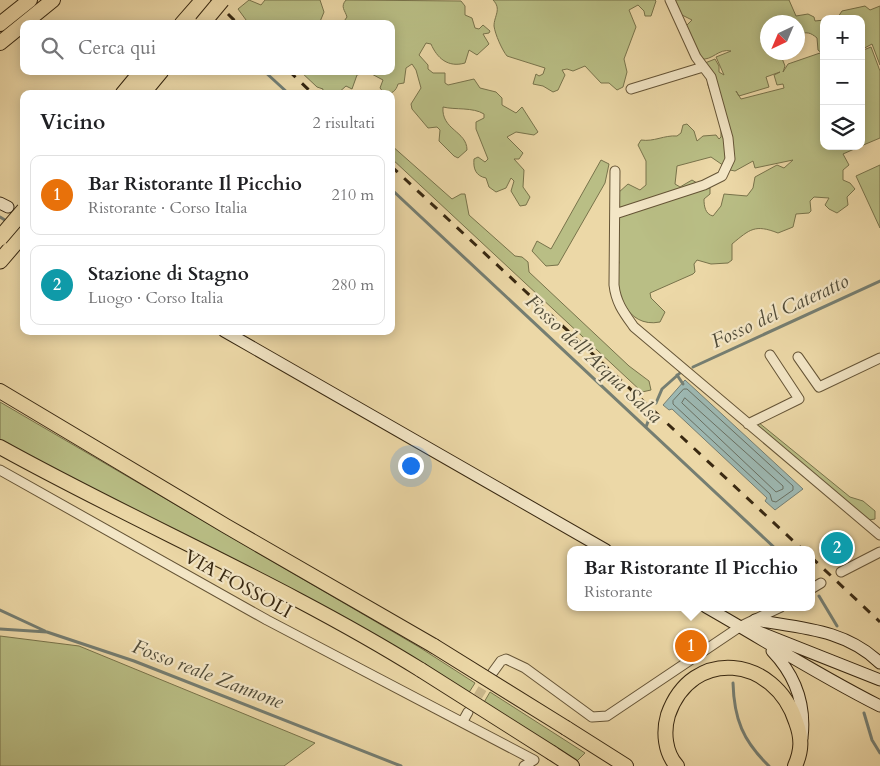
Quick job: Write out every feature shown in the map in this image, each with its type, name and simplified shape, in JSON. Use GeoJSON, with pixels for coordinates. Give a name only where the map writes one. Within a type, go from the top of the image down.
{"type":"FeatureCollection","features":[{"type":"Feature","properties":{"kind":"highway"},"geometry":{"type":"LineString","coordinates":[[0,24],[30,0]]}},
{"type":"Feature","properties":{"kind":"highway"},"geometry":{"type":"LineString","coordinates":[[28,20],[53,0]]}},
{"type":"Feature","properties":{"kind":"highway"},"geometry":{"type":"LineString","coordinates":[[186,20],[203,0]]}},
{"type":"Feature","properties":{"kind":"highway"},"geometry":{"type":"LineString","coordinates":[[205,20],[222,0]]}},
{"type":"Feature","properties":{"kind":"highway"},"geometry":{"type":"LineString","coordinates":[[0,43],[20,27]]}},
{"type":"Feature","properties":{"kind":"highway"},"geometry":{"type":"LineString","coordinates":[[126,90],[139,75]]}},
{"type":"Feature","properties":{"kind":"highway"},"geometry":{"type":"LineString","coordinates":[[145,90],[158,75]]}},
{"type":"Feature","properties":{"kind":"highway"},"geometry":{"type":"LineString","coordinates":[[0,238],[20,215]]}},
{"type":"Feature","properties":{"kind":"highway"},"geometry":{"type":"LineString","coordinates":[[0,261],[20,238]]}},
{"type":"Feature","properties":{"kind":"highway"},"geometry":{"type":"LineString","coordinates":[[0,391],[218,522],[434,646],[626,766]]}},
{"type":"Feature","properties":{"kind":"highway"},"geometry":{"type":"LineString","coordinates":[[0,446],[129,516],[284,592],[373,640],[572,766]]}},
{"type":"Feature","properties":{"kind":"highway"},"geometry":{"type":"LineString","coordinates":[[677,766],[673,762],[666,743],[665,730],[669,713],[679,693],[690,681],[701,675],[723,668],[740,667],[758,673],[773,683],[791,706],[802,740],[795,766]]}},
{"type":"Feature","properties":{"kind":"main road"},"geometry":{"type":"LineString","coordinates":[[231,335],[599,546]]}},
{"type":"Feature","properties":{"kind":"main road"},"geometry":{"type":"LineString","coordinates":[[713,611],[741,626],[880,680]]}},
{"type":"Feature","properties":{"kind":"main road"},"geometry":{"type":"LineString","coordinates":[[755,620],[789,624],[833,634],[853,643],[880,663]]}},
{"type":"Feature","properties":{"kind":"main road"},"geometry":{"type":"LineString","coordinates":[[741,626],[766,644],[838,685],[880,706]]}},
{"type":"Feature","properties":{"kind":"main road"},"geometry":{"type":"LineString","coordinates":[[766,644],[786,670],[800,695],[804,721],[802,740]]}},
{"type":"Feature","properties":{"kind":"street"},"geometry":{"type":"LineString","coordinates":[[615,214],[704,186],[722,176],[730,160],[728,138],[720,103],[711,77],[703,67],[670,0]]}},
{"type":"Feature","properties":{"kind":"street"},"geometry":{"type":"LineString","coordinates":[[632,89],[703,67]]}},
{"type":"Feature","properties":{"kind":"street"},"geometry":{"type":"LineString","coordinates":[[615,171],[614,285],[619,306],[634,327],[880,535]]}},
{"type":"Feature","properties":{"kind":"street"},"geometry":{"type":"LineString","coordinates":[[748,424],[799,399],[770,355]]}},
{"type":"Feature","properties":{"kind":"street"},"geometry":{"type":"LineString","coordinates":[[798,356],[819,387],[880,358]]}},
{"type":"Feature","properties":{"kind":"street","name":"VIA FOSSOLI"},"geometry":{"type":"LineString","coordinates":[[0,470],[267,620],[434,709],[463,721],[537,763]]}},
{"type":"Feature","properties":{"kind":"street"},"geometry":{"type":"LineString","coordinates":[[841,572],[880,552]]}},
{"type":"Feature","properties":{"kind":"street"},"geometry":{"type":"LineString","coordinates":[[815,587],[821,583]]}},
{"type":"Feature","properties":{"kind":"street"},"geometry":{"type":"LineString","coordinates":[[493,672],[501,661],[506,659],[525,668],[592,717],[600,718],[607,716],[741,626],[773,611]]}},
{"type":"Feature","properties":{"kind":"street"},"geometry":{"type":"LineString","coordinates":[[463,721],[468,712]]}},
{"type":"Feature","properties":{"kind":"street"},"geometry":{"type":"LineString","coordinates":[[524,766],[537,763]]}},
{"type":"Feature","properties":{"kind":"green space"},"geometry":{"type":"Polygon","coordinates":[[[249,0],[261,5],[265,0],[320,0],[324,12],[321,20],[246,20],[238,9],[249,0]]]}},
{"type":"Feature","properties":{"kind":"green space"},"geometry":{"type":"Polygon","coordinates":[[[346,0],[461,1],[465,6],[465,15],[472,18],[475,28],[479,29],[483,25],[490,31],[483,34],[489,44],[477,55],[469,50],[465,63],[453,64],[444,61],[436,54],[431,44],[426,43],[419,55],[433,73],[445,73],[445,83],[448,85],[474,79],[480,88],[496,92],[502,98],[502,105],[516,113],[522,107],[538,132],[534,135],[516,132],[507,137],[523,153],[519,159],[514,159],[524,170],[523,187],[530,197],[526,205],[520,206],[511,191],[514,181],[511,178],[506,188],[496,192],[489,187],[486,178],[476,172],[474,159],[478,157],[485,162],[488,159],[476,129],[476,122],[484,118],[484,114],[475,110],[443,107],[443,115],[446,121],[463,138],[466,144],[467,150],[458,158],[439,141],[440,130],[437,127],[428,128],[412,109],[411,104],[421,88],[416,70],[412,64],[406,68],[404,83],[398,84],[395,90],[382,90],[380,88],[383,80],[374,75],[395,75],[395,20],[345,20],[347,17],[343,7],[346,0]]]}},
{"type":"Feature","properties":{"kind":"green space"},"geometry":{"type":"Polygon","coordinates":[[[493,0],[656,1],[651,16],[645,16],[644,11],[638,5],[629,10],[636,27],[624,59],[627,72],[623,87],[617,90],[609,83],[601,83],[585,66],[573,71],[562,70],[565,75],[558,90],[553,92],[543,86],[533,84],[536,74],[539,76],[543,74],[545,68],[507,56],[505,53],[494,26],[497,6],[493,0]]]}},
{"type":"Feature","properties":{"kind":"green space"},"geometry":{"type":"Polygon","coordinates":[[[674,0],[789,0],[796,15],[760,15],[760,60],[783,60],[785,66],[783,72],[788,64],[805,60],[805,58],[820,53],[820,150],[852,150],[843,154],[849,165],[843,170],[843,180],[850,183],[855,189],[847,197],[848,205],[837,213],[825,205],[829,198],[814,197],[810,201],[811,211],[809,213],[796,214],[793,227],[778,233],[764,229],[748,232],[732,244],[732,260],[728,263],[711,264],[697,260],[694,264],[695,272],[693,274],[650,293],[651,298],[665,312],[660,322],[648,322],[638,319],[630,313],[620,294],[617,272],[619,262],[610,247],[612,234],[618,230],[619,225],[618,193],[628,184],[640,190],[646,185],[646,161],[638,145],[641,140],[677,136],[681,133],[683,125],[687,124],[694,131],[697,141],[703,136],[716,135],[719,139],[721,137],[721,123],[708,85],[705,63],[715,59],[719,66],[719,72],[724,75],[716,57],[731,51],[722,51],[708,58],[700,59],[686,26],[692,20],[678,13],[674,0]],[[780,72],[766,77],[769,87],[739,96],[741,99],[784,88],[783,84],[777,85],[774,75],[780,72]],[[711,157],[677,166],[675,184],[680,187],[692,180],[697,183],[697,188],[710,188],[710,194],[704,199],[704,204],[707,212],[713,216],[721,206],[724,194],[747,196],[753,188],[755,177],[777,165],[784,168],[793,160],[755,168],[753,161],[735,171],[730,170],[711,157]]]}},
{"type":"Feature","properties":{"kind":"green space"},"geometry":{"type":"Polygon","coordinates":[[[865,6],[870,10],[880,6],[880,65],[872,44],[865,48],[865,15],[839,15],[842,11],[865,6]]]}},
{"type":"Feature","properties":{"kind":"green space"},"geometry":{"type":"Polygon","coordinates":[[[808,14],[814,17],[815,21],[820,20],[820,52],[818,50],[817,38],[805,33],[805,15],[802,15],[808,14]]]}},
{"type":"Feature","properties":{"kind":"green space"},"geometry":{"type":"Polygon","coordinates":[[[871,47],[880,71],[880,138],[865,144],[865,60],[865,49],[871,47]]]}},
{"type":"Feature","properties":{"kind":"green space"},"geometry":{"type":"Polygon","coordinates":[[[304,75],[357,75],[352,89],[346,86],[342,90],[323,90],[304,75]]]}},
{"type":"Feature","properties":{"kind":"green space"},"geometry":{"type":"Polygon","coordinates":[[[395,149],[452,199],[465,194],[469,215],[515,256],[522,257],[528,262],[529,272],[629,366],[649,381],[651,390],[642,392],[395,162],[395,149]]]}},
{"type":"Feature","properties":{"kind":"green space"},"geometry":{"type":"Polygon","coordinates":[[[601,160],[609,164],[605,183],[558,265],[546,266],[532,251],[537,241],[551,249],[601,160]]]}},
{"type":"Feature","properties":{"kind":"green space"},"geometry":{"type":"Polygon","coordinates":[[[880,165],[880,228],[856,176],[880,165]]]}},
{"type":"Feature","properties":{"kind":"green space"},"geometry":{"type":"Polygon","coordinates":[[[0,402],[419,647],[475,683],[468,694],[0,441],[0,402]]]}},
{"type":"Feature","properties":{"kind":"green space"},"geometry":{"type":"Polygon","coordinates":[[[758,422],[850,497],[863,501],[875,511],[875,519],[869,520],[865,518],[757,427],[758,422]]]}},
{"type":"Feature","properties":{"kind":"green space"},"geometry":{"type":"Polygon","coordinates":[[[0,636],[79,646],[315,743],[284,766],[0,766],[0,636]]]}},
{"type":"Feature","properties":{"kind":"green space"},"geometry":{"type":"Polygon","coordinates":[[[490,692],[585,753],[576,762],[483,704],[490,692]]]}},
{"type":"Feature","properties":{"kind":"water"},"geometry":{"type":"Polygon","coordinates":[[[685,380],[803,489],[775,510],[765,501],[767,498],[672,409],[669,410],[663,405],[685,380]]]}},
{"type":"Feature","properties":{"kind":"waterway","name":"Fosso dell'Acqua Salsa"},"geometry":{"type":"LineString","coordinates":[[268,75],[285,90]]}},
{"type":"Feature","properties":{"kind":"waterway","name":"Fosso dell'Acqua Salsa"},"geometry":{"type":"LineString","coordinates":[[395,193],[773,546]]}},
{"type":"Feature","properties":{"kind":"waterway"},"geometry":{"type":"LineString","coordinates":[[0,217],[8,222]]}},
{"type":"Feature","properties":{"kind":"waterway","name":"Fosso del Cateratto"},"geometry":{"type":"LineString","coordinates":[[693,367],[880,281]]}},
{"type":"Feature","properties":{"kind":"waterway","name":"Fosso del Cateratto"},"geometry":{"type":"LineString","coordinates":[[656,403],[662,389],[680,373]]}},
{"type":"Feature","properties":{"kind":"waterway"},"geometry":{"type":"LineString","coordinates":[[677,375],[683,384]]}},
{"type":"Feature","properties":{"kind":"waterway","name":"Fosso del Cateratto"},"geometry":{"type":"LineString","coordinates":[[646,427],[650,416]]}},
{"type":"Feature","properties":{"kind":"waterway","name":"Fosso dell'Acqua Salsa"},"geometry":{"type":"LineString","coordinates":[[819,596],[837,626]]}},
{"type":"Feature","properties":{"kind":"waterway"},"geometry":{"type":"LineString","coordinates":[[0,610],[45,631]]}},
{"type":"Feature","properties":{"kind":"waterway","name":"Fosso reale Zannone"},"geometry":{"type":"LineString","coordinates":[[0,629],[47,632],[134,661],[401,766]]}},
{"type":"Feature","properties":{"kind":"waterway"},"geometry":{"type":"LineString","coordinates":[[733,683],[735,708],[742,729],[753,748],[769,766]]}},
{"type":"Feature","properties":{"kind":"waterway","name":"Fosso dell'Acqua Salsa"},"geometry":{"type":"LineString","coordinates":[[864,713],[872,740],[880,753]]}},
{"type":"Feature","properties":{"kind":"tunnel"},"geometry":{"type":"LineString","coordinates":[[471,708],[490,676]]}},
{"type":"Feature","properties":{"kind":"railway"},"geometry":{"type":"LineString","coordinates":[[228,14],[234,20]]}},
{"type":"Feature","properties":{"kind":"railway"},"geometry":{"type":"LineString","coordinates":[[293,75],[309,90]]}},
{"type":"Feature","properties":{"kind":"railway"},"geometry":{"type":"LineString","coordinates":[[395,170],[799,546]]}},
{"type":"Feature","properties":{"kind":"railway"},"geometry":{"type":"LineString","coordinates":[[815,561],[880,622]]}},
{"type":"Feature","properties":{"kind":"place","name":"Stazione di Stagno"},"geometry":{"type":"Point","coordinates":[837,548]}},
{"type":"Feature","properties":{"kind":"place","name":"Bar Ristorante Il Picchio"},"geometry":{"type":"Point","coordinates":[691,646]}}]}
